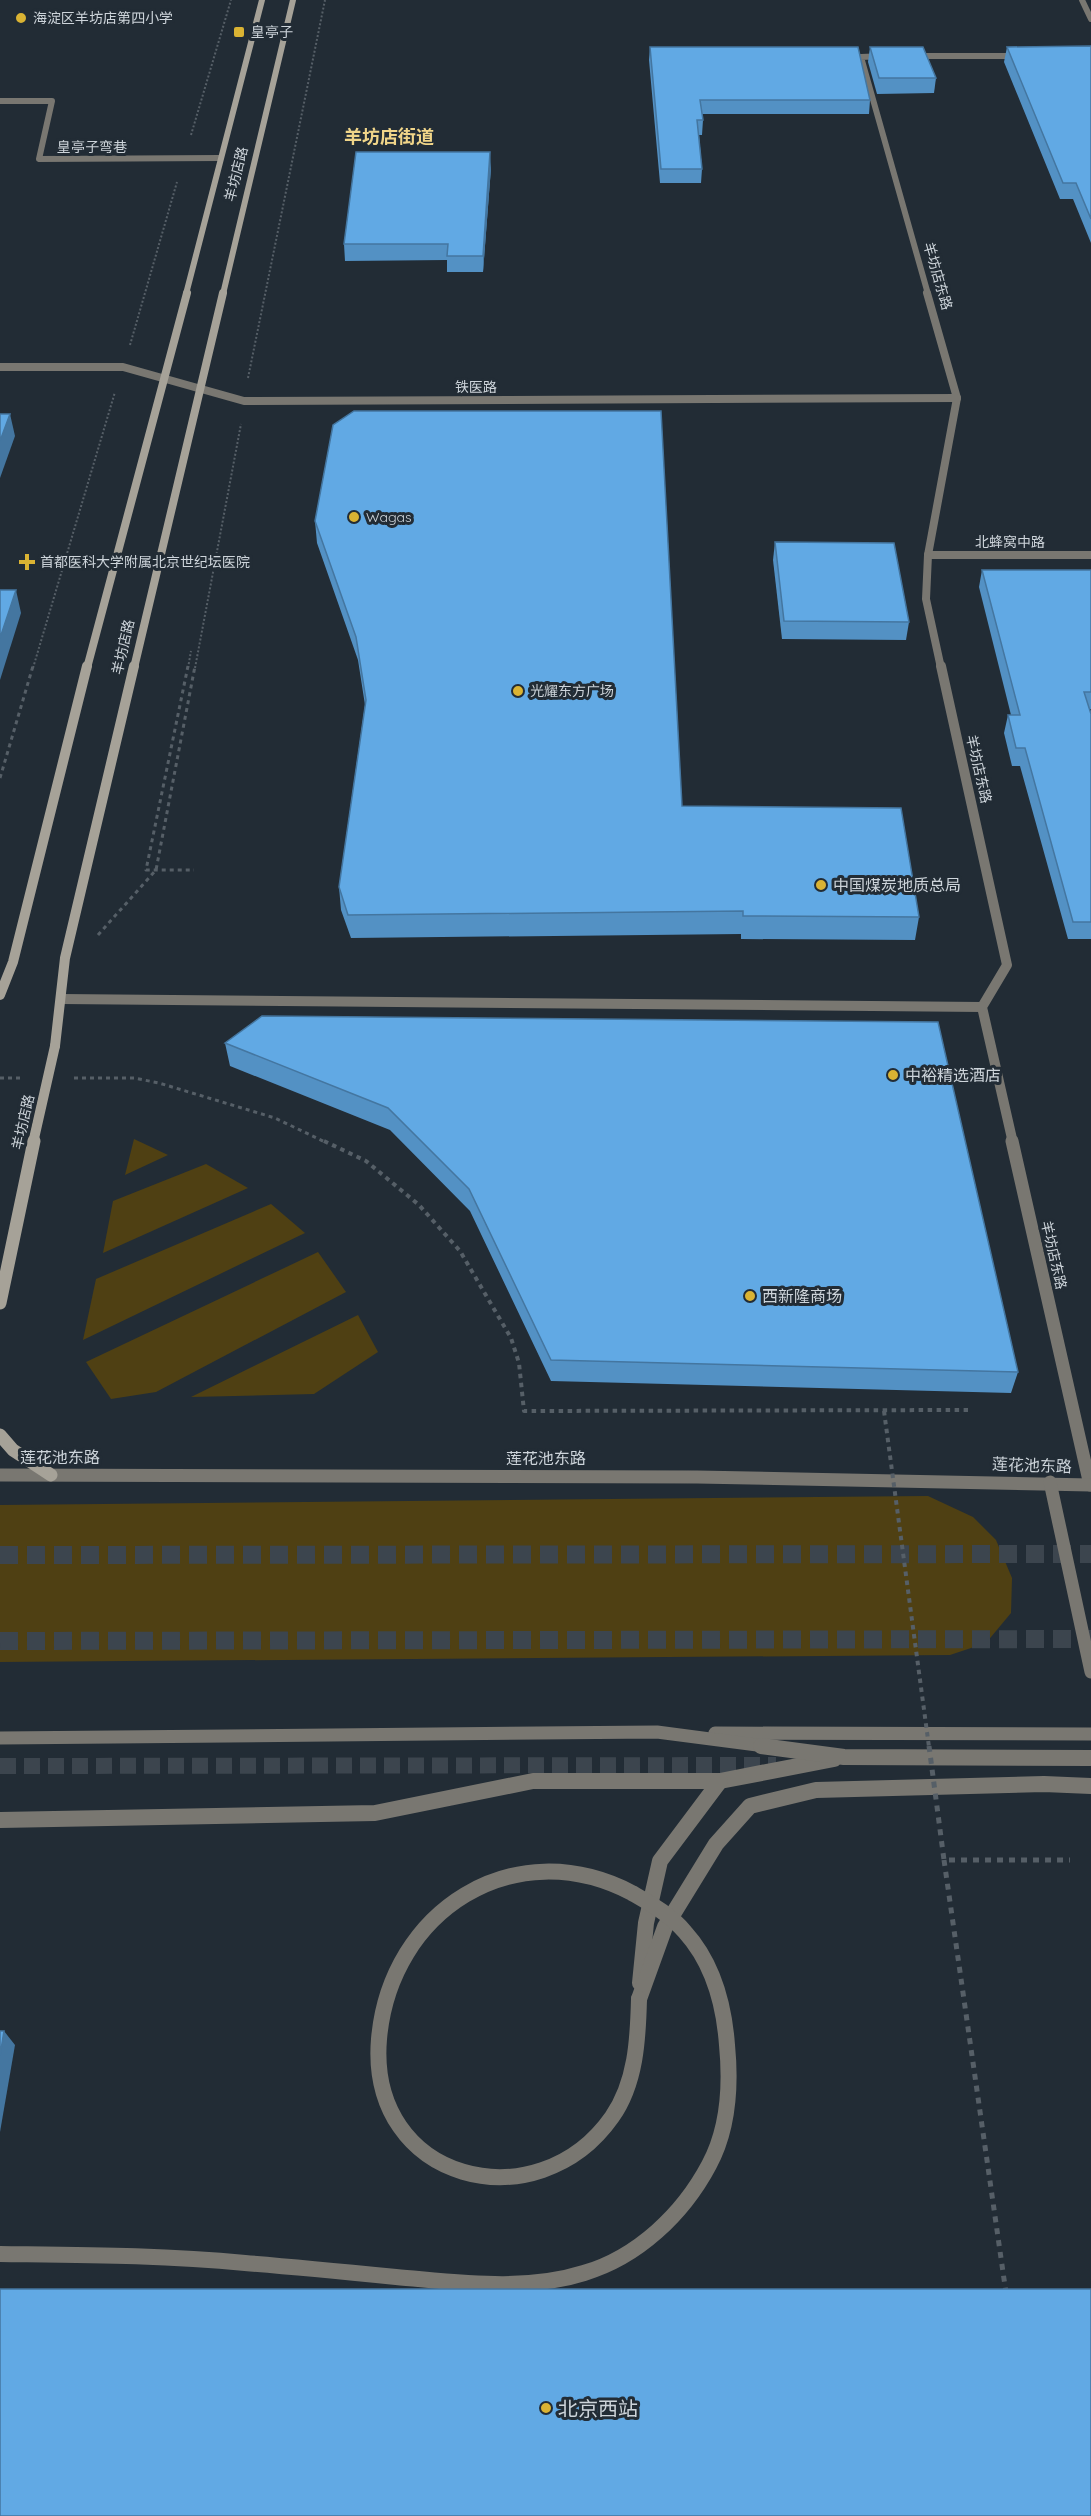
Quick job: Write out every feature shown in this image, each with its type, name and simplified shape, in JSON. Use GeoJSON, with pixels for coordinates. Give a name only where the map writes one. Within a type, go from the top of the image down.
{"type":"FeatureCollection","features":[{"type":"Feature","properties":{"kind":"main road","name":"羊坊店路"},"geometry":{"type":"LineString","coordinates":[[0,995],[13,962],[114,558],[164,380],[262,0]]}},
{"type":"Feature","properties":{"kind":"main road","name":"羊坊店路"},"geometry":{"type":"LineString","coordinates":[[0,1303],[6,1264],[56,1046],[65,958],[293,0]]}},
{"type":"Feature","properties":{"kind":"main road"},"geometry":{"type":"LineString","coordinates":[[0,1280],[6,1264]]}},
{"type":"Feature","properties":{"kind":"main road"},"geometry":{"type":"LineString","coordinates":[[0,1435],[13,1450],[51,1475]]}},
{"type":"Feature","properties":{"kind":"street"},"geometry":{"type":"LineString","coordinates":[[1082,0],[1091,19]]}},
{"type":"Feature","properties":{"kind":"street","name":"羊坊店东路"},"geometry":{"type":"LineString","coordinates":[[896,56],[861,57],[957,398],[928,555],[926,599],[1007,965],[982,1006],[1090,1485]]}},
{"type":"Feature","properties":{"kind":"street"},"geometry":{"type":"LineString","coordinates":[[907,56],[1034,56]]}},
{"type":"Feature","properties":{"kind":"street","name":"皇亭子弯巷"},"geometry":{"type":"LineString","coordinates":[[0,100],[52,101],[39,159],[220,158]]}},
{"type":"Feature","properties":{"kind":"street","name":"铁医路"},"geometry":{"type":"LineString","coordinates":[[0,367],[123,368],[244,401],[957,398]]}},
{"type":"Feature","properties":{"kind":"street","name":"北蜂窝中路"},"geometry":{"type":"LineString","coordinates":[[928,555],[1091,555]]}},
{"type":"Feature","properties":{"kind":"street"},"geometry":{"type":"LineString","coordinates":[[61,999],[982,1006]]}},
{"type":"Feature","properties":{"kind":"street","name":"莲花池东路"},"geometry":{"type":"LineString","coordinates":[[0,1475],[685,1477],[1050,1482],[1090,1485]]}},
{"type":"Feature","properties":{"kind":"street"},"geometry":{"type":"LineString","coordinates":[[1050,1482],[1091,1672]]}},
{"type":"Feature","properties":{"kind":"street"},"geometry":{"type":"LineString","coordinates":[[657,1732],[844,1757],[1091,1758]]}},
{"type":"Feature","properties":{"kind":"street"},"geometry":{"type":"LineString","coordinates":[[0,1738],[657,1732],[835,1735],[1091,1734]]}},
{"type":"Feature","properties":{"kind":"street"},"geometry":{"type":"LineString","coordinates":[[0,1820],[375,1813],[533,1781],[720,1781],[844,1757]]}},
{"type":"Feature","properties":{"kind":"street"},"geometry":{"type":"LineString","coordinates":[[0,2254],[156,2256],[438,2280],[537,2283],[570,2278],[603,2267],[642,2245],[675,2214],[702,2176],[718,2145],[729,2084],[724,2015],[719,1994],[690,1938],[672,1919],[624,1889],[594,1878],[558,1872],[527,1873],[490,1883],[455,1899],[431,1918],[403,1952],[390,1980],[382,2007],[378,2043],[379,2077],[387,2106],[421,2152],[448,2168],[484,2176],[524,2176],[560,2163],[588,2147],[613,2116],[626,2087],[638,2042],[639,1999],[646,1923],[660,1861],[720,1781]]}},
{"type":"Feature","properties":{"kind":"street"},"geometry":{"type":"LineString","coordinates":[[639,1999],[665,1927],[716,1844],[750,1806],[816,1790],[1044,1784],[1091,1786]]}},
{"type":"Feature","properties":{"kind":"path"},"geometry":{"type":"LineString","coordinates":[[94,939],[156,870],[244,401],[325,0]]}},
{"type":"Feature","properties":{"kind":"path"},"geometry":{"type":"LineString","coordinates":[[191,651],[146,870],[194,870]]}},
{"type":"Feature","properties":{"kind":"path"},"geometry":{"type":"LineString","coordinates":[[0,1078],[22,1078]]}},
{"type":"Feature","properties":{"kind":"path"},"geometry":{"type":"LineString","coordinates":[[67,1078],[134,1078],[159,1083],[275,1118],[366,1161],[419,1205],[460,1251],[511,1338],[519,1363],[524,1411],[968,1410]]}},
{"type":"Feature","properties":{"kind":"path"},"geometry":{"type":"LineString","coordinates":[[884,1411],[944,1860],[1006,2295]]}},
{"type":"Feature","properties":{"kind":"path"},"geometry":{"type":"LineString","coordinates":[[944,1860],[1070,1860]]}},
{"type":"Feature","properties":{"kind":"shaded area"},"geometry":{"type":"Polygon","coordinates":[[[134,1139],[168,1155],[125,1175],[134,1139]]]}},
{"type":"Feature","properties":{"kind":"shaded area"},"geometry":{"type":"Polygon","coordinates":[[[206,1164],[248,1188],[103,1253],[113,1201],[206,1164]]]}},
{"type":"Feature","properties":{"kind":"shaded area"},"geometry":{"type":"Polygon","coordinates":[[[271,1204],[305,1233],[83,1340],[96,1279],[271,1204]]]}},
{"type":"Feature","properties":{"kind":"shaded area"},"geometry":{"type":"Polygon","coordinates":[[[318,1252],[346,1292],[156,1392],[111,1399],[86,1362],[318,1252]]]}},
{"type":"Feature","properties":{"kind":"shaded area"},"geometry":{"type":"Polygon","coordinates":[[[358,1315],[378,1352],[314,1394],[191,1397],[358,1315]]]}},
{"type":"Feature","properties":{"kind":"shaded area"},"geometry":{"type":"Polygon","coordinates":[[[928,1496],[973,1517],[996,1540],[1012,1578],[1011,1613],[986,1643],[950,1655],[0,1662],[0,1505],[928,1496]]]}},
{"type":"Feature","properties":{"kind":"building"},"geometry":{"type":"Polygon","coordinates":[[[1091,46],[1091,219],[1076,183],[1063,183],[1007,47],[1091,46]]]}},
{"type":"Feature","properties":{"kind":"building"},"geometry":{"type":"Polygon","coordinates":[[[650,47],[858,47],[870,100],[700,100],[703,120],[697,120],[702,169],[661,169],[650,47]]]}},
{"type":"Feature","properties":{"kind":"building"},"geometry":{"type":"Polygon","coordinates":[[[870,47],[923,47],[936,78],[879,78],[870,47]]]}},
{"type":"Feature","properties":{"kind":"building"},"geometry":{"type":"Polygon","coordinates":[[[356,152],[490,152],[483,256],[447,256],[448,244],[344,244],[356,152]]]}},
{"type":"Feature","properties":{"kind":"building","name":"光耀东方广场"},"geometry":{"type":"Polygon","coordinates":[[[354,411],[661,411],[682,806],[901,808],[919,917],[743,916],[743,911],[348,915],[339,887],[366,700],[356,637],[315,521],[333,425],[354,411]]]}},
{"type":"Feature","properties":{"kind":"building"},"geometry":{"type":"Polygon","coordinates":[[[0,414],[10,414],[0,441],[0,414]]]}},
{"type":"Feature","properties":{"kind":"building"},"geometry":{"type":"Polygon","coordinates":[[[775,542],[894,543],[909,622],[784,621],[775,542]]]}},
{"type":"Feature","properties":{"kind":"building"},"geometry":{"type":"Polygon","coordinates":[[[982,570],[1091,570],[1091,692],[1084,692],[1091,714],[1091,922],[1073,922],[1025,748],[1016,748],[1008,715],[1020,715],[982,570]]]}},
{"type":"Feature","properties":{"kind":"building"},"geometry":{"type":"Polygon","coordinates":[[[0,590],[16,590],[0,638],[0,590]]]}},
{"type":"Feature","properties":{"kind":"building","name":"西新隆商场"},"geometry":{"type":"Polygon","coordinates":[[[262,1016],[938,1022],[1018,1372],[551,1360],[469,1189],[388,1108],[225,1043],[262,1016]]]}},
{"type":"Feature","properties":{"kind":"building"},"geometry":{"type":"Polygon","coordinates":[[[0,2031],[4,2031],[0,2056],[0,2031]]]}},
{"type":"Feature","properties":{"kind":"building","name":"北京西站"},"geometry":{"type":"Polygon","coordinates":[[[0,2289],[1091,2289],[1091,2516],[0,2516],[0,2289]]]}},
{"type":"Feature","properties":{"kind":"tunnel"},"geometry":{"type":"LineString","coordinates":[[0,1555],[1091,1554]]}},
{"type":"Feature","properties":{"kind":"tunnel"},"geometry":{"type":"LineString","coordinates":[[0,1641],[1091,1639]]}},
{"type":"Feature","properties":{"kind":"tunnel"},"geometry":{"type":"LineString","coordinates":[[0,1766],[776,1765]]}},
{"type":"Feature","properties":{"kind":"place","name":"海淀区羊坊店第四小学"},"geometry":{"type":"Point","coordinates":[21,18]}},
{"type":"Feature","properties":{"kind":"place","name":"皇亭子"},"geometry":{"type":"Point","coordinates":[239,32]}},
{"type":"Feature","properties":{"kind":"place","name":"Wagas"},"geometry":{"type":"Point","coordinates":[354,517]}},
{"type":"Feature","properties":{"kind":"place","name":"首都医科大学附属北京世纪坛医院"},"geometry":{"type":"Point","coordinates":[27,562]}},
{"type":"Feature","properties":{"kind":"place","name":"光耀东方广场"},"geometry":{"type":"Point","coordinates":[518,691]}},
{"type":"Feature","properties":{"kind":"place","name":"中国煤炭地质总局"},"geometry":{"type":"Point","coordinates":[821,885]}},
{"type":"Feature","properties":{"kind":"place","name":"中裕精选酒店"},"geometry":{"type":"Point","coordinates":[893,1075]}},
{"type":"Feature","properties":{"kind":"place","name":"西新隆商场"},"geometry":{"type":"Point","coordinates":[750,1296]}},
{"type":"Feature","properties":{"kind":"place","name":"北京西站"},"geometry":{"type":"Point","coordinates":[546,2408]}},
{"type":"Feature","properties":{"kind":"district","name":"羊坊店街道"},"geometry":{"type":"Point","coordinates":[389,136]}}]}
